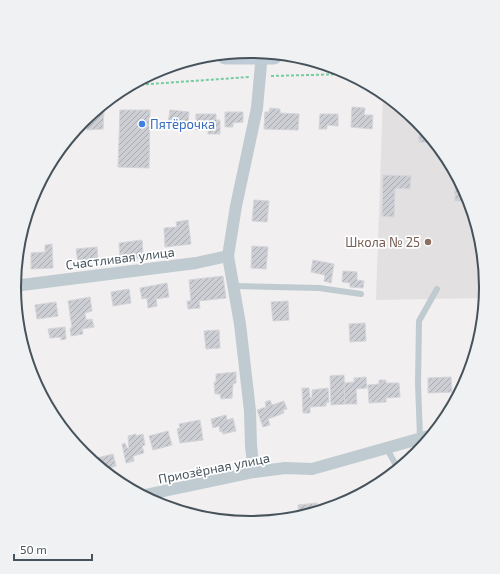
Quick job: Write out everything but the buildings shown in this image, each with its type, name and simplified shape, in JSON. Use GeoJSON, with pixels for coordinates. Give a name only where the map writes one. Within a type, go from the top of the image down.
{"type":"FeatureCollection","features":[{"type":"Feature","properties":{"kind":"street"},"geometry":{"type":"LineString","coordinates":[[254,472],[251,446],[250,411],[234,286],[228,256],[236,206],[252,137],[260,76],[265,58]]}},
{"type":"Feature","properties":{"kind":"street","name":"Счастливая улица"},"geometry":{"type":"LineString","coordinates":[[21,285],[196,263],[228,256]]}},
{"type":"Feature","properties":{"kind":"street","name":"Приозёрная улица"},"geometry":{"type":"LineString","coordinates":[[152,494],[254,472],[285,468],[312,469],[423,437]]}},
{"type":"Feature","properties":{"kind":"lane"},"geometry":{"type":"LineString","coordinates":[[234,286],[319,288],[361,294]]}},
{"type":"Feature","properties":{"kind":"lane"},"geometry":{"type":"LineString","coordinates":[[424,436],[418,383],[419,321],[437,289]]}},
{"type":"Feature","properties":{"kind":"lane"},"geometry":{"type":"LineString","coordinates":[[386,447],[395,464]]}},
{"type":"Feature","properties":{"kind":"path"},"geometry":{"type":"LineString","coordinates":[[145,84],[260,76],[336,74]]}},
{"type":"Feature","properties":{"kind":"shaded area","name":"Школа № 25"},"geometry":{"type":"Polygon","coordinates":[[[383,101],[412,125],[432,148],[448,172],[462,199],[475,242],[479,272],[479,298],[376,300],[383,101]]]}},
{"type":"Feature","properties":{"kind":"place","name":"Пятёрочка"},"geometry":{"type":"Point","coordinates":[142,124]}},
{"type":"Feature","properties":{"kind":"place","name":"Школа № 25"},"geometry":{"type":"Point","coordinates":[428,242]}}]}
